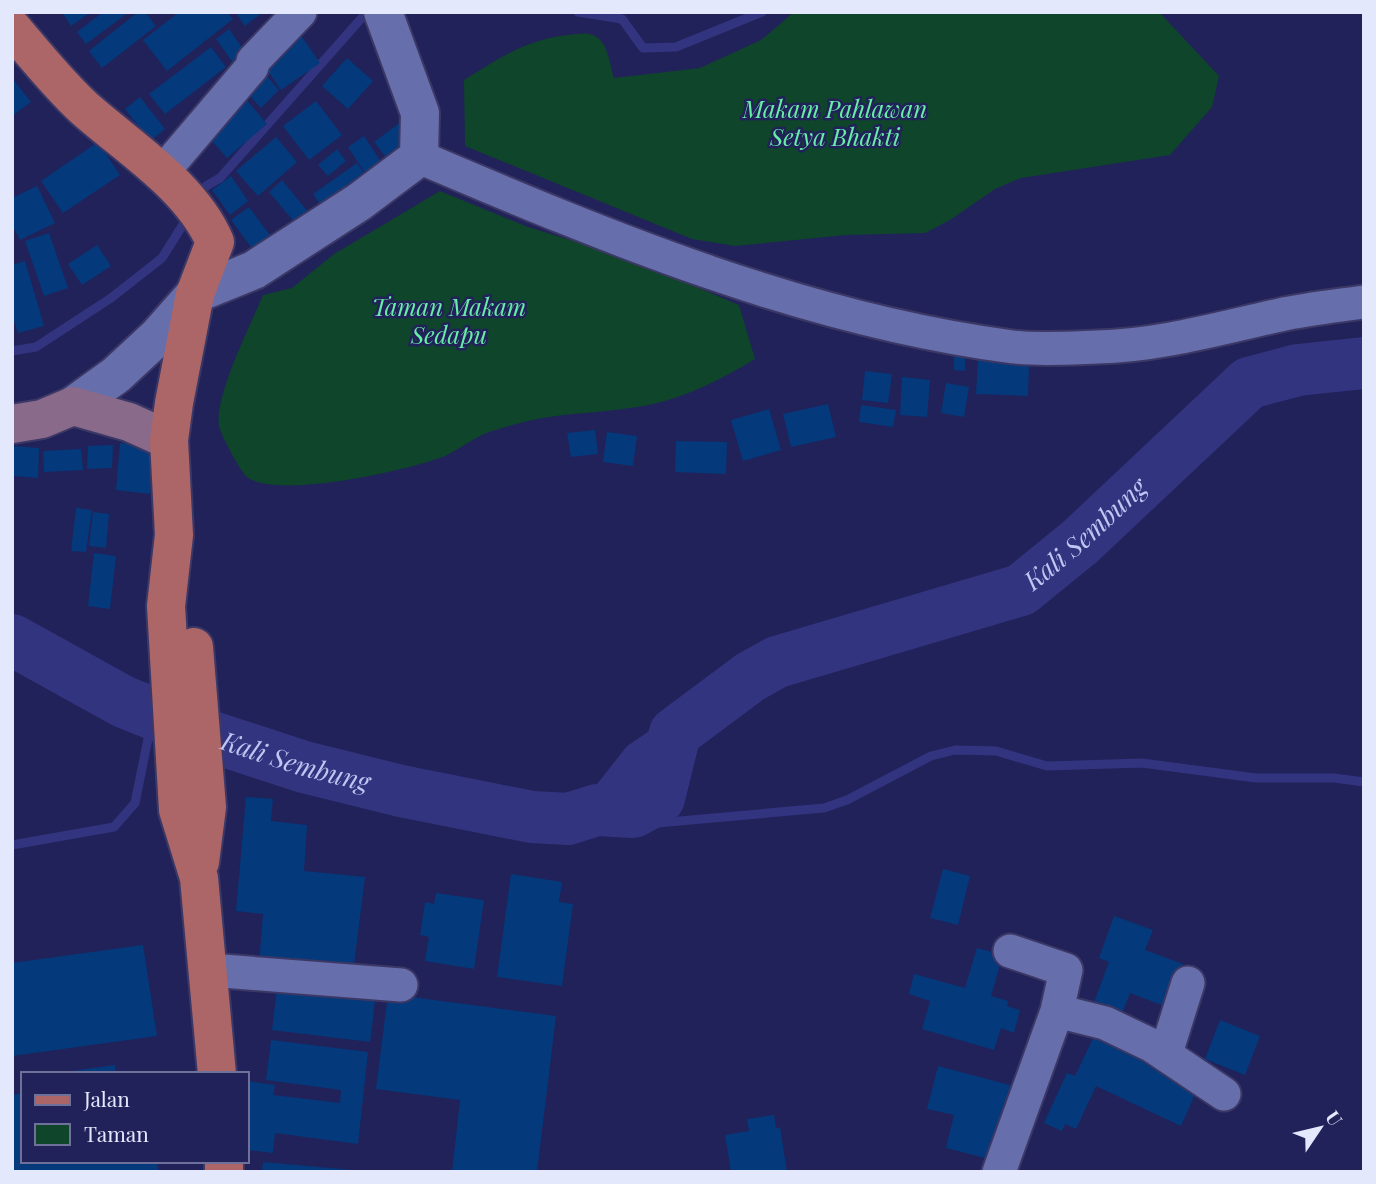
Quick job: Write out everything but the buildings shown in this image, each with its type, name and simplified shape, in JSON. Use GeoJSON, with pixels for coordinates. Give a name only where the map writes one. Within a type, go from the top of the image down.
{"type":"FeatureCollection","features":[{"type":"Feature","properties":{"kind":"main road"},"geometry":{"type":"LineString","coordinates":[[12,28],[82,106],[163,176],[206,222],[215,242],[195,294],[181,355],[169,440],[192,808],[210,970],[217,1072]]}},
{"type":"Feature","properties":{"kind":"main road"},"geometry":{"type":"LineString","coordinates":[[12,424],[42,419],[73,405],[129,422],[169,440]]}},
{"type":"Feature","properties":{"kind":"street"},"geometry":{"type":"LineString","coordinates":[[163,176],[252,67],[253,61],[300,12]]}},
{"type":"Feature","properties":{"kind":"street"},"geometry":{"type":"LineString","coordinates":[[386,20],[420,113],[419,157]]}},
{"type":"Feature","properties":{"kind":"street"},"geometry":{"type":"LineString","coordinates":[[73,405],[116,375],[156,337],[195,294],[265,264],[359,202],[419,157]]}},
{"type":"Feature","properties":{"kind":"street"},"geometry":{"type":"LineString","coordinates":[[419,157],[621,242],[707,271],[920,331],[1015,347],[1101,347],[1193,335],[1283,314],[1364,302]]}},
{"type":"Feature","properties":{"kind":"street"},"geometry":{"type":"LineString","coordinates":[[999,1172],[1057,1011],[1066,970],[1010,951]]}},
{"type":"Feature","properties":{"kind":"street"},"geometry":{"type":"LineString","coordinates":[[210,970],[401,985]]}},
{"type":"Feature","properties":{"kind":"street"},"geometry":{"type":"LineString","coordinates":[[1166,1053],[1188,983]]}},
{"type":"Feature","properties":{"kind":"street"},"geometry":{"type":"LineString","coordinates":[[1057,1011],[1105,1023],[1166,1053],[1224,1094]]}},
{"type":"Feature","properties":{"kind":"green space","name":"Makam Pahlawan Setya Bhakti"},"geometry":{"type":"Polygon","coordinates":[[[794,12],[1159,12],[1219,76],[1212,107],[1170,155],[1021,178],[995,189],[950,220],[925,233],[846,235],[735,246],[692,239],[465,146],[464,80],[501,57],[526,46],[552,37],[591,34],[605,46],[614,78],[700,68],[761,40],[794,12]]]}},
{"type":"Feature","properties":{"kind":"green space","name":"Taman Makam Sedapu"},"geometry":{"type":"Polygon","coordinates":[[[440,191],[528,227],[622,256],[739,305],[755,359],[717,380],[677,397],[634,408],[528,421],[477,437],[445,456],[428,462],[375,475],[314,484],[286,485],[263,483],[247,477],[223,437],[219,426],[219,413],[228,379],[263,295],[292,288],[334,254],[440,191]]]}},
{"type":"Feature","properties":{"kind":"waterway"},"geometry":{"type":"LineString","coordinates":[[198,200],[206,186],[220,178],[367,12]]}},
{"type":"Feature","properties":{"kind":"waterway"},"geometry":{"type":"LineString","coordinates":[[578,12],[622,19],[643,48],[676,47],[762,12]]}},
{"type":"Feature","properties":{"kind":"waterway"},"geometry":{"type":"LineString","coordinates":[[12,351],[36,347],[111,298],[162,258],[189,215]]}},
{"type":"Feature","properties":{"kind":"waterway","name":"Kali Sembung"},"geometry":{"type":"LineString","coordinates":[[12,640],[124,702],[212,737],[304,767],[401,791],[532,817],[568,819],[597,810],[633,812],[659,798],[675,733],[750,677],[777,662],[1021,590],[1080,542],[1249,383],[1298,370],[1364,363]]}},
{"type":"Feature","properties":{"kind":"waterway"},"geometry":{"type":"LineString","coordinates":[[12,845],[114,827],[135,803],[153,714]]}},
{"type":"Feature","properties":{"kind":"waterway","name":"Kali Sembung"},"geometry":{"type":"LineString","coordinates":[[597,810],[638,758],[675,733]]}},
{"type":"Feature","properties":{"kind":"waterway"},"geometry":{"type":"LineString","coordinates":[[633,812],[640,822],[646,824],[824,808],[847,800],[931,756],[955,750],[996,751],[1047,766],[1142,763],[1256,778],[1334,778],[1364,782]]}}]}
